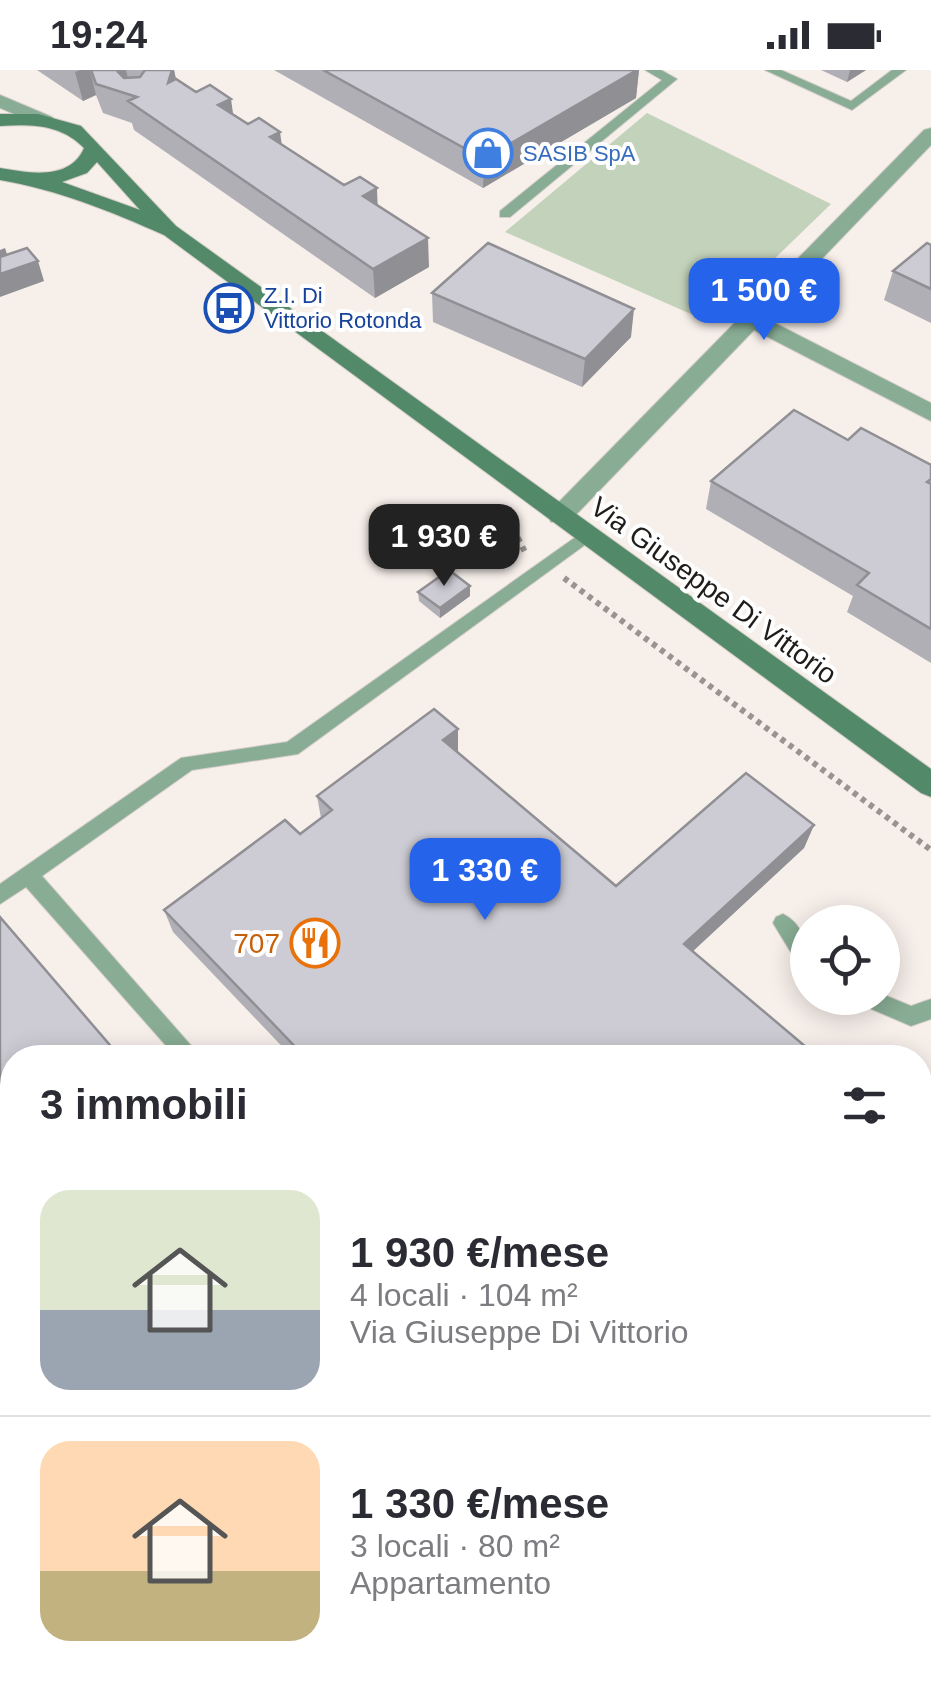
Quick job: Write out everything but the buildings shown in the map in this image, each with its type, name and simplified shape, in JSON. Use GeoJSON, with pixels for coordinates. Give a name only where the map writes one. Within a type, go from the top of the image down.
{"type":"FeatureCollection","features":[{"type":"Feature","properties":{"kind":"street","name":"Via Giuseppe Di Vittorio"},"geometry":{"type":"LineString","coordinates":[[0,101],[74,130],[171,231],[931,785]]}},
{"type":"Feature","properties":{"kind":"street","name":"Via Giuseppe Di Vittorio"},"geometry":{"type":"LineString","coordinates":[[0,120],[46,121]]}},
{"type":"Feature","properties":{"kind":"street"},"geometry":{"type":"LineString","coordinates":[[560,516],[930,138]]}},
{"type":"Feature","properties":{"kind":"street","name":"Via Giuseppe Di Vittorio"},"geometry":{"type":"LineString","coordinates":[[32,178],[62,176],[79,168],[91,157],[94,147]]}},
{"type":"Feature","properties":{"kind":"street","name":"Via Giuseppe Di Vittorio"},"geometry":{"type":"LineString","coordinates":[[0,174],[32,178],[108,202],[171,231]]}},
{"type":"Feature","properties":{"kind":"street"},"geometry":{"type":"LineString","coordinates":[[751,319],[931,413]]}},
{"type":"Feature","properties":{"kind":"lane"},"geometry":{"type":"LineString","coordinates":[[651,70],[686,86]]}},
{"type":"Feature","properties":{"kind":"lane"},"geometry":{"type":"LineString","coordinates":[[771,70],[852,106],[900,70]]}},
{"type":"Feature","properties":{"kind":"lane"},"geometry":{"type":"LineString","coordinates":[[505,214],[671,79]]}},
{"type":"Feature","properties":{"kind":"lane"},"geometry":{"type":"LineString","coordinates":[[0,895],[188,762],[291,749],[587,534]]}},
{"type":"Feature","properties":{"kind":"lane"},"geometry":{"type":"LineString","coordinates":[[28,875],[180,1045]]}},
{"type":"Feature","properties":{"kind":"lane"},"geometry":{"type":"LineString","coordinates":[[783,923],[790,934]]}},
{"type":"Feature","properties":{"kind":"lane"},"geometry":{"type":"LineString","coordinates":[[900,1011],[911,1016],[931,1009]]}},
{"type":"Feature","properties":{"kind":"path"},"geometry":{"type":"LineString","coordinates":[[490,500],[513,522],[514,537],[521,550],[931,850]]}},
{"type":"Feature","properties":{"kind":"green space"},"geometry":{"type":"Polygon","coordinates":[[[647,113],[831,204],[709,322],[505,232],[647,113]]]}},
{"type":"Feature","properties":{"kind":"place","name":"SASIB SpA"},"geometry":{"type":"Point","coordinates":[488,153]}},
{"type":"Feature","properties":{"kind":"place","name":"Z.I. Di Vittorio Rotonda"},"geometry":{"type":"Point","coordinates":[229,308]}},
{"type":"Feature","properties":{"kind":"place","name":"707"},"geometry":{"type":"Point","coordinates":[315,943]}}]}
